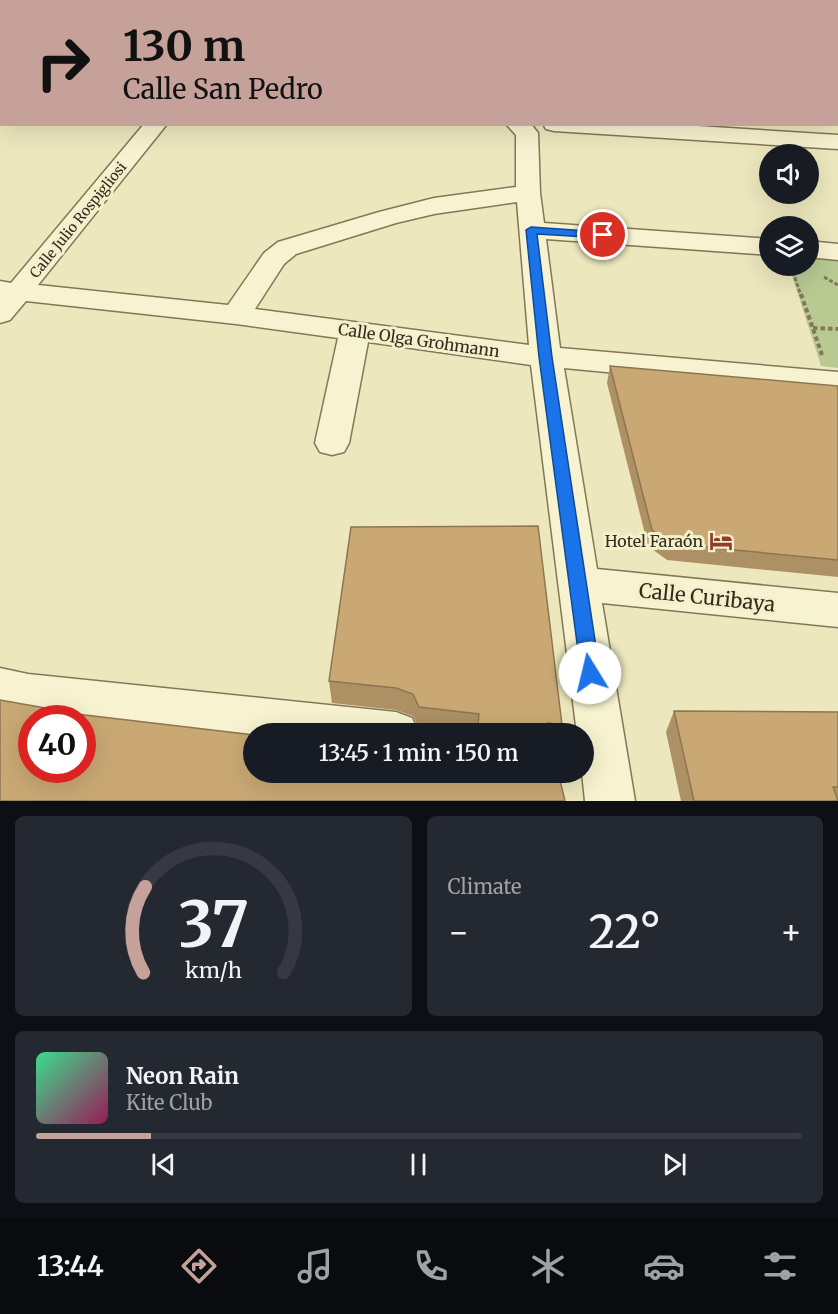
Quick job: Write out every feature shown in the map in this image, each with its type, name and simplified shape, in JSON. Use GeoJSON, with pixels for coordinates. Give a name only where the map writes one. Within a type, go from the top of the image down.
{"type":"FeatureCollection","features":[{"type":"Feature","properties":{"kind":"street"},"geometry":{"type":"LineString","coordinates":[[46,0],[56,0]]}},
{"type":"Feature","properties":{"kind":"street","name":"Calle Julio Rospigliosi"},"geometry":{"type":"LineString","coordinates":[[0,314],[10,291],[154,126]]}},
{"type":"Feature","properties":{"kind":"street"},"geometry":{"type":"LineString","coordinates":[[586,126],[838,142]]}},
{"type":"Feature","properties":{"kind":"street"},"geometry":{"type":"LineString","coordinates":[[528,127],[528,193],[531,230],[599,774]]}},
{"type":"Feature","properties":{"kind":"street"},"geometry":{"type":"LineString","coordinates":[[236,315],[274,259],[287,248],[388,217],[434,206],[528,193]]}},
{"type":"Feature","properties":{"kind":"street"},"geometry":{"type":"LineString","coordinates":[[531,230],[759,246]]}},
{"type":"Feature","properties":{"kind":"street"},"geometry":{"type":"LineString","coordinates":[[819,250],[838,252]]}},
{"type":"Feature","properties":{"kind":"street","name":"Calle Olga Grohmann"},"geometry":{"type":"LineString","coordinates":[[10,291],[236,315],[546,357],[831,374]]}},
{"type":"Feature","properties":{"kind":"street"},"geometry":{"type":"LineString","coordinates":[[332,443],[355,331]]}},
{"type":"Feature","properties":{"kind":"street","name":"Calle Curibaya"},"geometry":{"type":"LineString","coordinates":[[577,584],[838,610]]}},
{"type":"Feature","properties":{"kind":"street"},"geometry":{"type":"LineString","coordinates":[[0,688],[28,694],[295,723]]}},
{"type":"Feature","properties":{"kind":"path"},"geometry":{"type":"LineString","coordinates":[[795,276],[831,374]]}},
{"type":"Feature","properties":{"kind":"path"},"geometry":{"type":"LineString","coordinates":[[813,328],[838,329]]}},
{"type":"Feature","properties":{"kind":"green space"},"geometry":{"type":"Polygon","coordinates":[[[819,259],[838,260],[838,368],[821,366],[792,276],[819,276],[819,259]]]}},
{"type":"Feature","properties":{"kind":"building"},"geometry":{"type":"Polygon","coordinates":[[[610,366],[838,386],[838,560],[672,544],[652,530],[610,366]]]}},
{"type":"Feature","properties":{"kind":"building"},"geometry":{"type":"Polygon","coordinates":[[[538,526],[562,723],[478,723],[479,714],[419,707],[413,694],[396,688],[329,681],[351,527],[538,526]]]}},
{"type":"Feature","properties":{"kind":"building"},"geometry":{"type":"Polygon","coordinates":[[[0,700],[28,705],[18,705],[18,783],[96,783],[96,716],[243,734],[243,783],[561,783],[565,801],[0,801],[0,700]]]}},
{"type":"Feature","properties":{"kind":"building"},"geometry":{"type":"Polygon","coordinates":[[[674,711],[838,712],[838,787],[833,787],[838,801],[694,801],[674,711]]]}},
{"type":"Feature","properties":{"kind":"place","name":"Hotel Faraón"},"geometry":{"type":"Point","coordinates":[721,541]}},
{"type":"Feature","properties":{"kind":"route"},"geometry":{"type":"LineString","coordinates":[[590,673],[546,357],[531,230],[603,235]]}}]}
